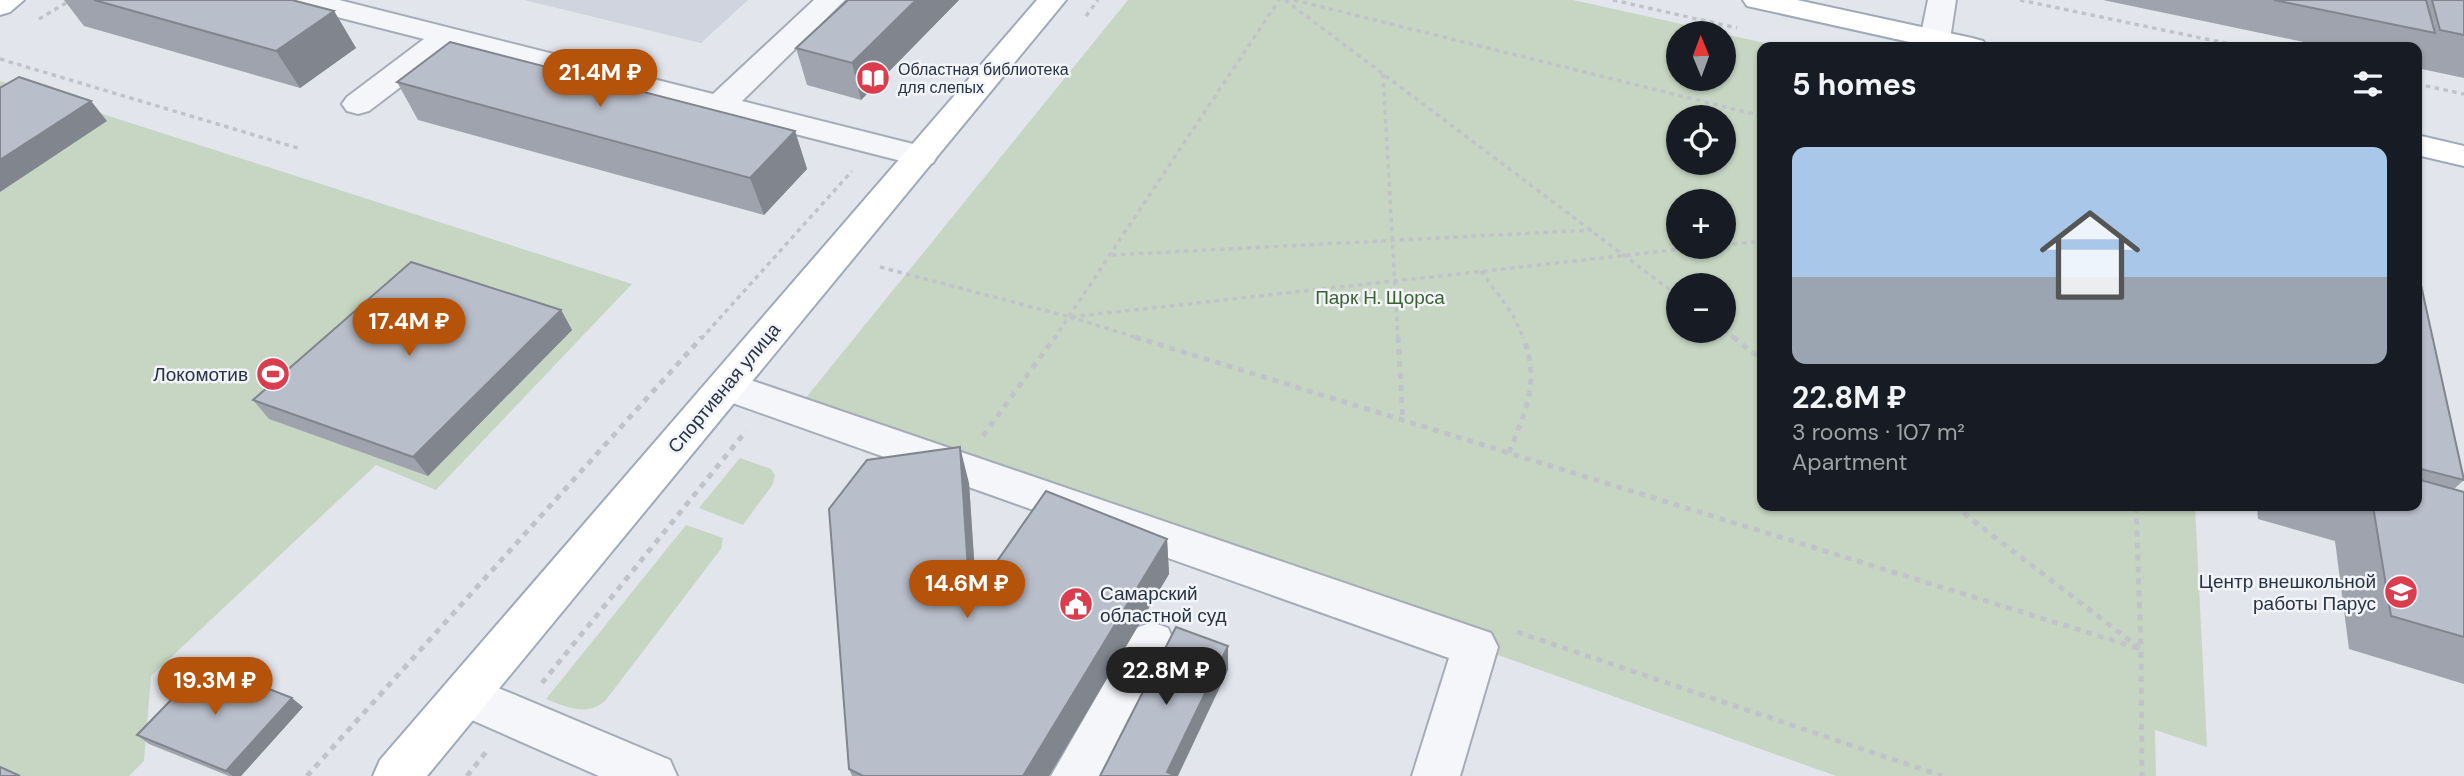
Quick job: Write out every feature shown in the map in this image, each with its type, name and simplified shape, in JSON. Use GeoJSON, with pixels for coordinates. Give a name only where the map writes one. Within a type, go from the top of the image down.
{"type":"FeatureCollection","features":[{"type":"Feature","properties":{"kind":"main road"},"geometry":{"type":"LineString","coordinates":[[0,6],[10,0]]}},
{"type":"Feature","properties":{"kind":"main road","name":"Спортивная улица"},"geometry":{"type":"LineString","coordinates":[[397,776],[1052,0]]}},
{"type":"Feature","properties":{"kind":"main road"},"geometry":{"type":"LineString","coordinates":[[1756,0],[1949,42]]}},
{"type":"Feature","properties":{"kind":"main road"},"geometry":{"type":"LineString","coordinates":[[2422,146],[2464,156]]}},
{"type":"Feature","properties":{"kind":"lane"},"geometry":{"type":"LineString","coordinates":[[304,0],[921,156]]}},
{"type":"Feature","properties":{"kind":"lane"},"geometry":{"type":"LineString","coordinates":[[719,105],[831,0]]}},
{"type":"Feature","properties":{"kind":"lane"},"geometry":{"type":"LineString","coordinates":[[1935,39],[1942,0]]}},
{"type":"Feature","properties":{"kind":"lane"},"geometry":{"type":"LineString","coordinates":[[358,104],[447,36]]}},
{"type":"Feature","properties":{"kind":"lane"},"geometry":{"type":"LineString","coordinates":[[727,386],[1475,646],[1436,776]]}},
{"type":"Feature","properties":{"kind":"lane"},"geometry":{"type":"LineString","coordinates":[[1075,776],[1152,642]]}},
{"type":"Feature","properties":{"kind":"lane"},"geometry":{"type":"LineString","coordinates":[[465,695],[653,776]]}},
{"type":"Feature","properties":{"kind":"path"},"geometry":{"type":"LineString","coordinates":[[1070,317],[1279,0]]}},
{"type":"Feature","properties":{"kind":"path"},"geometry":{"type":"LineString","coordinates":[[1285,0],[1666,287]]}},
{"type":"Feature","properties":{"kind":"path"},"geometry":{"type":"LineString","coordinates":[[1294,0],[1757,115]]}},
{"type":"Feature","properties":{"kind":"path"},"geometry":{"type":"LineString","coordinates":[[1613,0],[1744,30]]}},
{"type":"Feature","properties":{"kind":"path"},"geometry":{"type":"LineString","coordinates":[[2020,0],[2220,42]]}},
{"type":"Feature","properties":{"kind":"path"},"geometry":{"type":"LineString","coordinates":[[0,59],[301,149]]}},
{"type":"Feature","properties":{"kind":"path"},"geometry":{"type":"LineString","coordinates":[[1383,74],[1403,420]]}},
{"type":"Feature","properties":{"kind":"path"},"geometry":{"type":"LineString","coordinates":[[2422,85],[2464,94]]}},
{"type":"Feature","properties":{"kind":"path"},"geometry":{"type":"LineString","coordinates":[[307,776],[877,144]]}},
{"type":"Feature","properties":{"kind":"path"},"geometry":{"type":"LineString","coordinates":[[1111,255],[1592,230]]}},
{"type":"Feature","properties":{"kind":"path"},"geometry":{"type":"LineString","coordinates":[[1736,244],[1757,242]]}},
{"type":"Feature","properties":{"kind":"path"},"geometry":{"type":"LineString","coordinates":[[1070,317],[1666,250]]}},
{"type":"Feature","properties":{"kind":"path"},"geometry":{"type":"LineString","coordinates":[[880,267],[1070,317],[2141,649]]}},
{"type":"Feature","properties":{"kind":"path"},"geometry":{"type":"LineString","coordinates":[[1480,271],[1506,303],[1529,350],[1532,375],[1529,402],[1509,453]]}},
{"type":"Feature","properties":{"kind":"path"},"geometry":{"type":"LineString","coordinates":[[1736,339],[1757,356]]}},
{"type":"Feature","properties":{"kind":"path"},"geometry":{"type":"LineString","coordinates":[[1961,511],[2141,649]]}},
{"type":"Feature","properties":{"kind":"path"},"geometry":{"type":"LineString","coordinates":[[2136,511],[2142,776]]}},
{"type":"Feature","properties":{"kind":"shaded area"},"geometry":{"type":"Polygon","coordinates":[[[524,0],[748,0],[701,43],[524,0]]]}},
{"type":"Feature","properties":{"kind":"green space","name":"Парк Н. Щорса"},"geometry":{"type":"Polygon","coordinates":[[[1128,0],[1573,0],[1668,21],[1666,91],[1736,91],[1736,37],[1761,42],[1757,42],[1757,511],[2195,511],[2207,747],[2155,730],[2156,776],[1836,776],[800,405],[1128,0]]]}},
{"type":"Feature","properties":{"kind":"green space","name":"Локомотив"},"geometry":{"type":"Polygon","coordinates":[[[0,81],[632,284],[436,490],[376,465],[151,676],[144,761],[129,776],[0,776],[0,81]]]}},
{"type":"Feature","properties":{"kind":"green space"},"geometry":{"type":"Polygon","coordinates":[[[740,458],[771,469],[775,475],[773,484],[743,525],[699,508],[740,458]]]}},
{"type":"Feature","properties":{"kind":"green space"},"geometry":{"type":"Polygon","coordinates":[[[686,525],[723,538],[721,549],[605,701],[584,710],[546,699],[686,525]]]}},
{"type":"Feature","properties":{"kind":"building"},"geometry":{"type":"Polygon","coordinates":[[[94,0],[292,0],[334,11],[276,51],[94,0]]]}},
{"type":"Feature","properties":{"kind":"building"},"geometry":{"type":"Polygon","coordinates":[[[848,0],[916,0],[852,63],[796,48],[848,0]]]}},
{"type":"Feature","properties":{"kind":"building"},"geometry":{"type":"Polygon","coordinates":[[[2274,0],[2426,0],[2435,33],[2274,0]]]}},
{"type":"Feature","properties":{"kind":"building"},"geometry":{"type":"Polygon","coordinates":[[[2432,0],[2464,0],[2464,35],[2440,30],[2432,0]]]}},
{"type":"Feature","properties":{"kind":"building"},"geometry":{"type":"Polygon","coordinates":[[[450,42],[795,131],[750,178],[397,82],[450,42]]]}},
{"type":"Feature","properties":{"kind":"building"},"geometry":{"type":"Polygon","coordinates":[[[19,77],[91,101],[0,160],[0,88],[19,77]]]}},
{"type":"Feature","properties":{"kind":"building","name":"Локомотив"},"geometry":{"type":"Polygon","coordinates":[[[411,262],[561,310],[413,457],[253,400],[411,262]]]}},
{"type":"Feature","properties":{"kind":"building"},"geometry":{"type":"Polygon","coordinates":[[[2422,290],[2464,480],[2422,469],[2422,290]]]}},
{"type":"Feature","properties":{"kind":"building","name":"Самарский областной суд"},"geometry":{"type":"Polygon","coordinates":[[[960,447],[970,600],[1046,491],[1167,539],[1023,776],[863,776],[849,769],[829,509],[867,460],[960,447]]]}},
{"type":"Feature","properties":{"kind":"building"},"geometry":{"type":"Polygon","coordinates":[[[2422,480],[2464,492],[2464,637],[2391,616],[2374,511],[2422,511],[2422,480]]]}},
{"type":"Feature","properties":{"kind":"building"},"geometry":{"type":"Polygon","coordinates":[[[1176,627],[1228,646],[1167,772],[1176,776],[1100,776],[1176,627]]]}},
{"type":"Feature","properties":{"kind":"building"},"geometry":{"type":"Polygon","coordinates":[[[206,664],[292,698],[226,771],[137,735],[206,664]]]}},
{"type":"Feature","properties":{"kind":"building"},"geometry":{"type":"Polygon","coordinates":[[[0,767],[20,776],[0,776],[0,767]]]}},
{"type":"Feature","properties":{"kind":"place","name":"Областная библиотека для слепых"},"geometry":{"type":"Point","coordinates":[873,78]}},
{"type":"Feature","properties":{"kind":"place","name":"Локомотив"},"geometry":{"type":"Point","coordinates":[273,374]}},
{"type":"Feature","properties":{"kind":"place","name":"Центр внешкольной работы Парус"},"geometry":{"type":"Point","coordinates":[2401,592]}},
{"type":"Feature","properties":{"kind":"place","name":"Самарский областной суд"},"geometry":{"type":"Point","coordinates":[1076,604]}}]}
